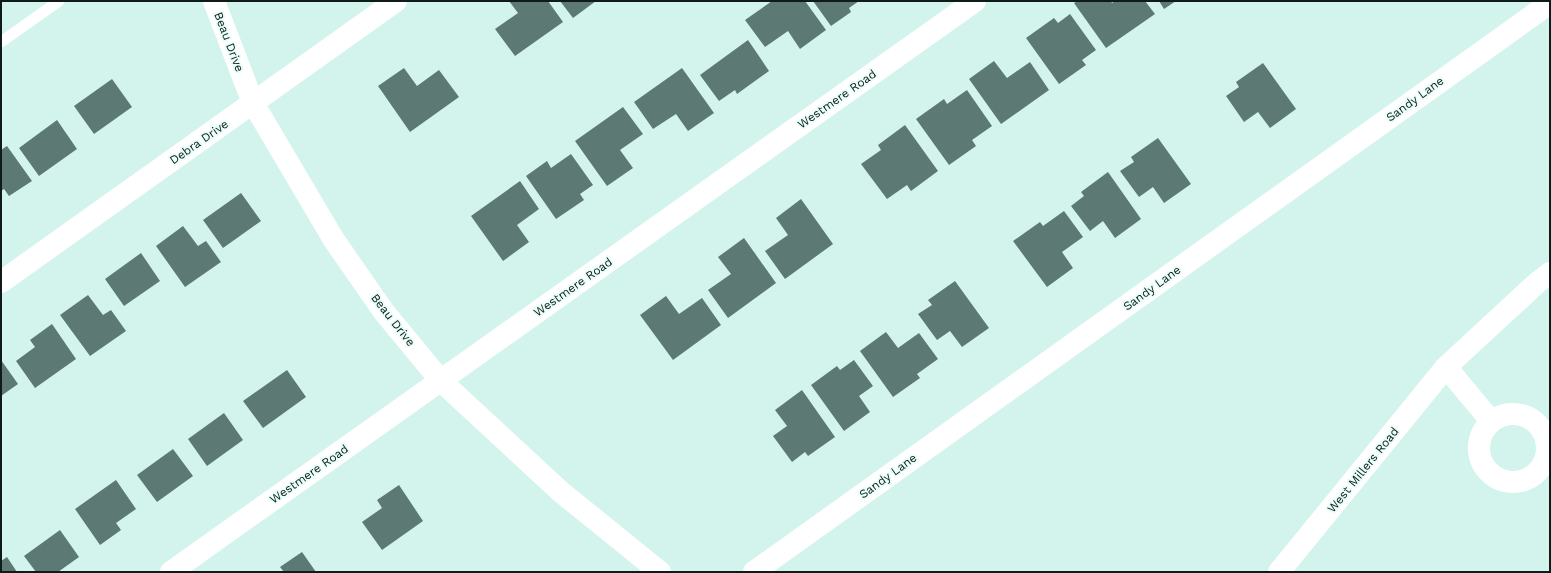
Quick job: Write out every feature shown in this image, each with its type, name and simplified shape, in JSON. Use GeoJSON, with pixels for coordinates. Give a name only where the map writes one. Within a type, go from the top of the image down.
{"type":"FeatureCollection","features":[{"type":"Feature","properties":{"kind":"street","name":"Beau Drive"},"geometry":{"type":"LineString","coordinates":[[214,1],[253,103],[334,240],[384,312],[441,381],[560,492],[660,572]]}},
{"type":"Feature","properties":{"kind":"street","name":"Debra Drive"},"geometry":{"type":"LineString","coordinates":[[1,282],[396,1]]}},
{"type":"Feature","properties":{"kind":"street","name":"Westmere Road"},"geometry":{"type":"LineString","coordinates":[[171,572],[974,1]]}},
{"type":"Feature","properties":{"kind":"street","name":"Sandy Lane"},"geometry":{"type":"LineString","coordinates":[[754,572],[1550,3]]}},
{"type":"Feature","properties":{"kind":"street","name":"West Millers Road"},"geometry":{"type":"LineString","coordinates":[[1279,572],[1446,367],[1550,273]]}},
{"type":"Feature","properties":{"kind":"street"},"geometry":{"type":"LineString","coordinates":[[1446,367],[1491,421]]}},
{"type":"Feature","properties":{"kind":"lane"},"geometry":{"type":"LineString","coordinates":[[1,42],[58,1]]}},
{"type":"Feature","properties":{"kind":"building"},"geometry":{"type":"Polygon","coordinates":[[[509,1],[548,1],[563,22],[515,56],[495,29],[518,13],[509,1]]]}},
{"type":"Feature","properties":{"kind":"building"},"geometry":{"type":"Polygon","coordinates":[[[560,1],[596,1],[573,18],[560,1]]]}},
{"type":"Feature","properties":{"kind":"building"},"geometry":{"type":"Polygon","coordinates":[[[772,1],[805,1],[826,30],[800,49],[788,31],[765,47],[745,20],[772,1]]]}},
{"type":"Feature","properties":{"kind":"building"},"geometry":{"type":"Polygon","coordinates":[[[813,1],[859,1],[849,8],[851,12],[831,26],[813,1]]]}},
{"type":"Feature","properties":{"kind":"building"},"geometry":{"type":"Polygon","coordinates":[[[1078,1],[1111,1],[1112,3],[1115,1],[1145,1],[1155,14],[1106,48],[1074,3],[1078,1]]]}},
{"type":"Feature","properties":{"kind":"building"},"geometry":{"type":"Polygon","coordinates":[[[1159,1],[1176,1],[1164,9],[1159,1]]]}},
{"type":"Feature","properties":{"kind":"building"},"geometry":{"type":"Polygon","coordinates":[[[1070,14],[1096,50],[1082,60],[1086,65],[1059,84],[1026,38],[1054,18],[1058,23],[1070,14]]]}},
{"type":"Feature","properties":{"kind":"building"},"geometry":{"type":"Polygon","coordinates":[[[748,40],[769,71],[737,94],[735,90],[719,101],[700,75],[748,40]]]}},
{"type":"Feature","properties":{"kind":"building"},"geometry":{"type":"Polygon","coordinates":[[[994,61],[1007,78],[1030,62],[1049,90],[1001,124],[969,79],[994,61]]]}},
{"type":"Feature","properties":{"kind":"building"},"geometry":{"type":"Polygon","coordinates":[[[1263,63],[1296,109],[1270,128],[1258,112],[1244,122],[1226,96],[1239,87],[1236,82],[1263,63]]]}},
{"type":"Feature","properties":{"kind":"building"},"geometry":{"type":"Polygon","coordinates":[[[404,68],[417,86],[439,70],[459,97],[410,132],[378,86],[404,68]]]}},
{"type":"Feature","properties":{"kind":"building"},"geometry":{"type":"Polygon","coordinates":[[[682,68],[714,113],[688,131],[676,114],[653,129],[634,102],[682,68]]]}},
{"type":"Feature","properties":{"kind":"building"},"geometry":{"type":"Polygon","coordinates":[[[112,79],[132,107],[94,134],[74,106],[112,79]]]}},
{"type":"Feature","properties":{"kind":"building"},"geometry":{"type":"Polygon","coordinates":[[[967,90],[992,126],[972,140],[976,146],[949,165],[916,119],[944,99],[947,104],[967,90]]]}},
{"type":"Feature","properties":{"kind":"building"},"geometry":{"type":"Polygon","coordinates":[[[623,107],[643,134],[620,150],[633,168],[607,186],[575,141],[623,107]]]}},
{"type":"Feature","properties":{"kind":"building"},"geometry":{"type":"Polygon","coordinates":[[[57,120],[77,149],[39,176],[19,148],[57,120]]]}},
{"type":"Feature","properties":{"kind":"building"},"geometry":{"type":"Polygon","coordinates":[[[905,125],[938,171],[911,191],[907,185],[887,199],[861,164],[881,150],[878,145],[905,125]]]}},
{"type":"Feature","properties":{"kind":"building"},"geometry":{"type":"Polygon","coordinates":[[[1158,138],[1191,184],[1164,203],[1153,187],[1139,197],[1120,171],[1134,162],[1131,157],[1158,138]]]}},
{"type":"Feature","properties":{"kind":"building"},"geometry":{"type":"Polygon","coordinates":[[[7,146],[32,181],[9,196],[4,189],[1,191],[1,150],[7,146]]]}},
{"type":"Feature","properties":{"kind":"building"},"geometry":{"type":"Polygon","coordinates":[[[571,154],[593,185],[580,194],[584,200],[556,219],[526,176],[547,161],[551,168],[571,154]]]}},
{"type":"Feature","properties":{"kind":"building"},"geometry":{"type":"Polygon","coordinates":[[[1108,172],[1141,219],[1115,238],[1103,221],[1090,231],[1071,206],[1084,196],[1081,192],[1108,172]]]}},
{"type":"Feature","properties":{"kind":"building"},"geometry":{"type":"Polygon","coordinates":[[[520,181],[539,209],[517,225],[529,242],[503,261],[471,216],[520,181]]]}},
{"type":"Feature","properties":{"kind":"building"},"geometry":{"type":"Polygon","coordinates":[[[241,193],[261,221],[223,248],[203,220],[241,193]]]}},
{"type":"Feature","properties":{"kind":"building"},"geometry":{"type":"Polygon","coordinates":[[[801,199],[833,244],[785,279],[765,251],[788,235],[776,218],[801,199]]]}},
{"type":"Feature","properties":{"kind":"building"},"geometry":{"type":"Polygon","coordinates":[[[1064,211],[1083,237],[1062,252],[1073,268],[1047,287],[1013,241],[1040,222],[1043,226],[1064,211]]]}},
{"type":"Feature","properties":{"kind":"building"},"geometry":{"type":"Polygon","coordinates":[[[183,226],[198,246],[206,241],[221,262],[185,287],[156,246],[183,226]]]}},
{"type":"Feature","properties":{"kind":"building"},"geometry":{"type":"Polygon","coordinates":[[[744,238],[776,283],[728,318],[708,290],[731,274],[718,257],[744,238]]]}},
{"type":"Feature","properties":{"kind":"building"},"geometry":{"type":"Polygon","coordinates":[[[141,253],[160,281],[124,306],[105,279],[141,253]]]}},
{"type":"Feature","properties":{"kind":"building"},"geometry":{"type":"Polygon","coordinates":[[[955,281],[989,328],[962,347],[950,331],[937,340],[918,314],[932,305],[928,300],[955,281]]]}},
{"type":"Feature","properties":{"kind":"building"},"geometry":{"type":"Polygon","coordinates":[[[88,295],[103,315],[111,310],[126,331],[90,356],[60,315],[88,295]]]}},
{"type":"Feature","properties":{"kind":"building"},"geometry":{"type":"Polygon","coordinates":[[[666,296],[679,314],[702,298],[721,325],[673,360],[640,315],[666,296]]]}},
{"type":"Feature","properties":{"kind":"building"},"geometry":{"type":"Polygon","coordinates":[[[52,324],[76,359],[35,388],[16,361],[35,347],[30,340],[52,324]]]}},
{"type":"Feature","properties":{"kind":"building"},"geometry":{"type":"Polygon","coordinates":[[[886,332],[898,348],[919,333],[938,359],[917,374],[920,378],[893,397],[860,351],[886,332]]]}},
{"type":"Feature","properties":{"kind":"building"},"geometry":{"type":"Polygon","coordinates":[[[1,360],[18,384],[1,396],[1,360]]]}},
{"type":"Feature","properties":{"kind":"building"},"geometry":{"type":"Polygon","coordinates":[[[854,360],[873,386],[859,396],[870,412],[844,431],[811,385],[837,366],[840,370],[854,360]]]}},
{"type":"Feature","properties":{"kind":"building"},"geometry":{"type":"Polygon","coordinates":[[[287,370],[306,397],[263,428],[243,401],[287,370]]]}},
{"type":"Feature","properties":{"kind":"building"},"geometry":{"type":"Polygon","coordinates":[[[802,390],[835,437],[808,456],[805,452],[792,462],[773,436],[787,426],[775,410],[802,390]]]}},
{"type":"Feature","properties":{"kind":"building"},"geometry":{"type":"Polygon","coordinates":[[[224,413],[243,440],[207,466],[188,439],[224,413]]]}},
{"type":"Feature","properties":{"kind":"building"},"geometry":{"type":"Polygon","coordinates":[[[173,449],[193,476],[157,502],[137,475],[173,449]]]}},
{"type":"Feature","properties":{"kind":"building"},"geometry":{"type":"Polygon","coordinates":[[[116,480],[136,509],[116,523],[121,530],[100,545],[75,509],[116,480]]]}},
{"type":"Feature","properties":{"kind":"building"},"geometry":{"type":"Polygon","coordinates":[[[399,485],[423,521],[382,550],[362,522],[382,508],[377,500],[399,485]]]}},
{"type":"Feature","properties":{"kind":"building"},"geometry":{"type":"Polygon","coordinates":[[[60,530],[79,557],[58,572],[36,572],[24,556],[60,530]]]}},
{"type":"Feature","properties":{"kind":"building"},"geometry":{"type":"Polygon","coordinates":[[[302,552],[316,572],[284,572],[280,567],[302,552]]]}},
{"type":"Feature","properties":{"kind":"building"},"geometry":{"type":"Polygon","coordinates":[[[7,557],[17,572],[1,572],[1,561],[7,557]]]}}]}
